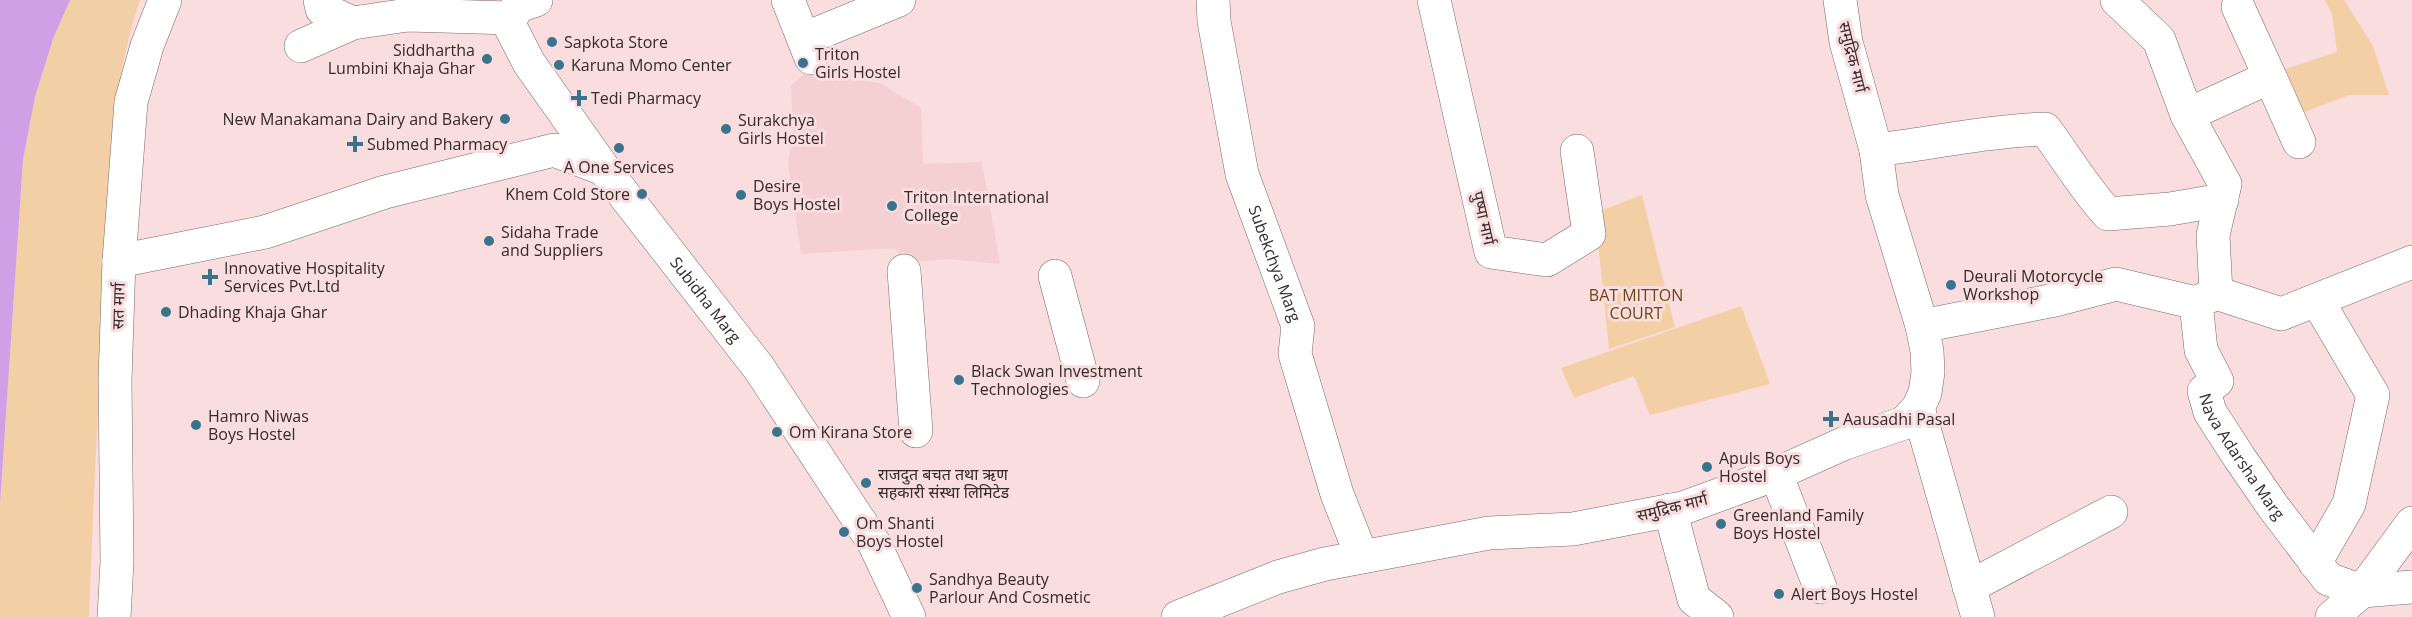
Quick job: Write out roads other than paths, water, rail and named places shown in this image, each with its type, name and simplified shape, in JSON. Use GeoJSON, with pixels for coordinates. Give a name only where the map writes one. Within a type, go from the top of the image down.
{"type":"FeatureCollection","features":[{"type":"Feature","properties":{"kind":"street","name":"सत मार्ग"},"geometry":{"type":"LineString","coordinates":[[114,617],[117,562],[116,380],[119,261],[131,102],[147,46],[165,0]]}},
{"type":"Feature","properties":{"kind":"street"},"geometry":{"type":"LineString","coordinates":[[320,0],[321,9],[352,23]]}},
{"type":"Feature","properties":{"kind":"street"},"geometry":{"type":"LineString","coordinates":[[788,0],[808,49],[899,0]]}},
{"type":"Feature","properties":{"kind":"street","name":"Subekchya Marg"},"geometry":{"type":"LineString","coordinates":[[1213,0],[1214,21],[1242,174],[1298,326],[1295,354],[1337,494],[1362,557]]}},
{"type":"Feature","properties":{"kind":"street","name":"पुष्पा मार्ग"},"geometry":{"type":"LineString","coordinates":[[1434,0],[1491,252],[1547,260],[1589,234],[1577,151]]}},
{"type":"Feature","properties":{"kind":"street","name":"समुद्रिक मार्ग"},"geometry":{"type":"LineString","coordinates":[[1178,617],[1278,577],[1325,564],[1489,533],[1573,529],[1683,508],[1776,474],[1845,443],[1904,423],[1918,408],[1925,393],[1928,372],[1927,351],[1922,326],[1882,195],[1876,150],[1846,42],[1840,0]]}},
{"type":"Feature","properties":{"kind":"street","name":"Nava Adarsha Marg"},"geometry":{"type":"LineString","coordinates":[[2119,1],[2159,39],[2187,115],[2225,184],[2213,235],[2201,350],[2217,381],[2204,391],[2210,412],[2272,505],[2328,579],[2362,591],[2412,587]]}},
{"type":"Feature","properties":{"kind":"street"},"geometry":{"type":"LineString","coordinates":[[2238,7],[2299,142]]}},
{"type":"Feature","properties":{"kind":"street"},"geometry":{"type":"LineString","coordinates":[[301,46],[352,23],[408,15],[523,9]]}},
{"type":"Feature","properties":{"kind":"street","name":"Subidha Marg"},"geometry":{"type":"LineString","coordinates":[[523,9],[510,26],[529,63],[604,169],[759,368],[874,543],[909,617]]}},
{"type":"Feature","properties":{"kind":"street"},"geometry":{"type":"LineString","coordinates":[[2187,115],[2270,76]]}},
{"type":"Feature","properties":{"kind":"street"},"geometry":{"type":"LineString","coordinates":[[1876,150],[1947,142],[2009,130],[2045,129],[2072,164],[2090,195],[2108,214],[2170,209],[2222,200]]}},
{"type":"Feature","properties":{"kind":"street"},"geometry":{"type":"LineString","coordinates":[[119,261],[265,232],[384,192],[554,150],[604,169]]}},
{"type":"Feature","properties":{"kind":"street"},"geometry":{"type":"LineString","coordinates":[[1922,326],[2055,300],[2116,284],[2206,298],[2281,314],[2412,262]]}},
{"type":"Feature","properties":{"kind":"street"},"geometry":{"type":"LineString","coordinates":[[904,271],[916,431]]}},
{"type":"Feature","properties":{"kind":"street"},"geometry":{"type":"LineString","coordinates":[[1054,276],[1083,381]]}},
{"type":"Feature","properties":{"kind":"street"},"geometry":{"type":"LineString","coordinates":[[2315,563],[2349,504],[2373,395],[2317,300]]}},
{"type":"Feature","properties":{"kind":"street"},"geometry":{"type":"LineString","coordinates":[[1918,408],[1973,602],[2111,512]]}},
{"type":"Feature","properties":{"kind":"street"},"geometry":{"type":"LineString","coordinates":[[1776,474],[1820,587]]}},
{"type":"Feature","properties":{"kind":"street"},"geometry":{"type":"LineString","coordinates":[[1670,510],[1694,599],[1717,617]]}},
{"type":"Feature","properties":{"kind":"street"},"geometry":{"type":"LineString","coordinates":[[2332,617],[2362,591],[2412,523]]}},
{"type":"Feature","properties":{"kind":"place","name":"Sapkota Store"},"geometry":{"type":"Point","coordinates":[552,42]}},
{"type":"Feature","properties":{"kind":"place","name":"Siddhartha Lumbini Khaja Ghar"},"geometry":{"type":"Point","coordinates":[487,59]}},
{"type":"Feature","properties":{"kind":"place","name":"Triton Girls Hostel"},"geometry":{"type":"Point","coordinates":[803,63]}},
{"type":"Feature","properties":{"kind":"place","name":"Karuna Momo Center"},"geometry":{"type":"Point","coordinates":[559,65]}},
{"type":"Feature","properties":{"kind":"place","name":"Tedi Pharmacy"},"geometry":{"type":"Point","coordinates":[579,98]}},
{"type":"Feature","properties":{"kind":"place","name":"New Manakamana Dairy and Bakery"},"geometry":{"type":"Point","coordinates":[505,119]}},
{"type":"Feature","properties":{"kind":"place","name":"Surakchya Girls Hostel"},"geometry":{"type":"Point","coordinates":[726,129]}},
{"type":"Feature","properties":{"kind":"place","name":"Submed Pharmacy"},"geometry":{"type":"Point","coordinates":[355,144]}},
{"type":"Feature","properties":{"kind":"place","name":"A One Services"},"geometry":{"type":"Point","coordinates":[619,148]}},
{"type":"Feature","properties":{"kind":"place","name":"Khem Cold Store"},"geometry":{"type":"Point","coordinates":[642,194]}},
{"type":"Feature","properties":{"kind":"place","name":"Desire Boys Hostel"},"geometry":{"type":"Point","coordinates":[741,195]}},
{"type":"Feature","properties":{"kind":"place","name":"Triton International College"},"geometry":{"type":"Point","coordinates":[892,206]}},
{"type":"Feature","properties":{"kind":"place","name":"Sidaha Trade and Suppliers"},"geometry":{"type":"Point","coordinates":[489,241]}},
{"type":"Feature","properties":{"kind":"place","name":"Innovative Hospitality Services Pvt.Ltd"},"geometry":{"type":"Point","coordinates":[210,277]}},
{"type":"Feature","properties":{"kind":"place","name":"Deurali Motorcycle Workshop"},"geometry":{"type":"Point","coordinates":[1951,285]}},
{"type":"Feature","properties":{"kind":"place","name":"Dhading Khaja Ghar"},"geometry":{"type":"Point","coordinates":[166,312]}},
{"type":"Feature","properties":{"kind":"place","name":"Black Swan Investment Technologies"},"geometry":{"type":"Point","coordinates":[959,380]}},
{"type":"Feature","properties":{"kind":"place","name":"Aausadhi Pasal"},"geometry":{"type":"Point","coordinates":[1831,419]}},
{"type":"Feature","properties":{"kind":"place","name":"Hamro Niwas Boys Hostel"},"geometry":{"type":"Point","coordinates":[196,425]}},
{"type":"Feature","properties":{"kind":"place","name":"Om Kirana Store"},"geometry":{"type":"Point","coordinates":[777,432]}},
{"type":"Feature","properties":{"kind":"place","name":"Apuls Boys Hostel"},"geometry":{"type":"Point","coordinates":[1707,467]}},
{"type":"Feature","properties":{"kind":"place","name":"राजदुत बचत तथा ऋण सहकारी संस्था लिमिटेड"},"geometry":{"type":"Point","coordinates":[866,483]}},
{"type":"Feature","properties":{"kind":"place","name":"Greenland Family Boys Hostel"},"geometry":{"type":"Point","coordinates":[1721,524]}},
{"type":"Feature","properties":{"kind":"place","name":"Om Shanti Boys Hostel"},"geometry":{"type":"Point","coordinates":[844,532]}},
{"type":"Feature","properties":{"kind":"place","name":"Sandhya Beauty Parlour And Cosmetic"},"geometry":{"type":"Point","coordinates":[917,588]}},
{"type":"Feature","properties":{"kind":"place","name":"Alert Boys Hostel"},"geometry":{"type":"Point","coordinates":[1779,594]}},
{"type":"Feature","properties":{"kind":"park label","name":"BAT MITTON COURT"},"geometry":{"type":"Point","coordinates":[1636,304]}}]}
